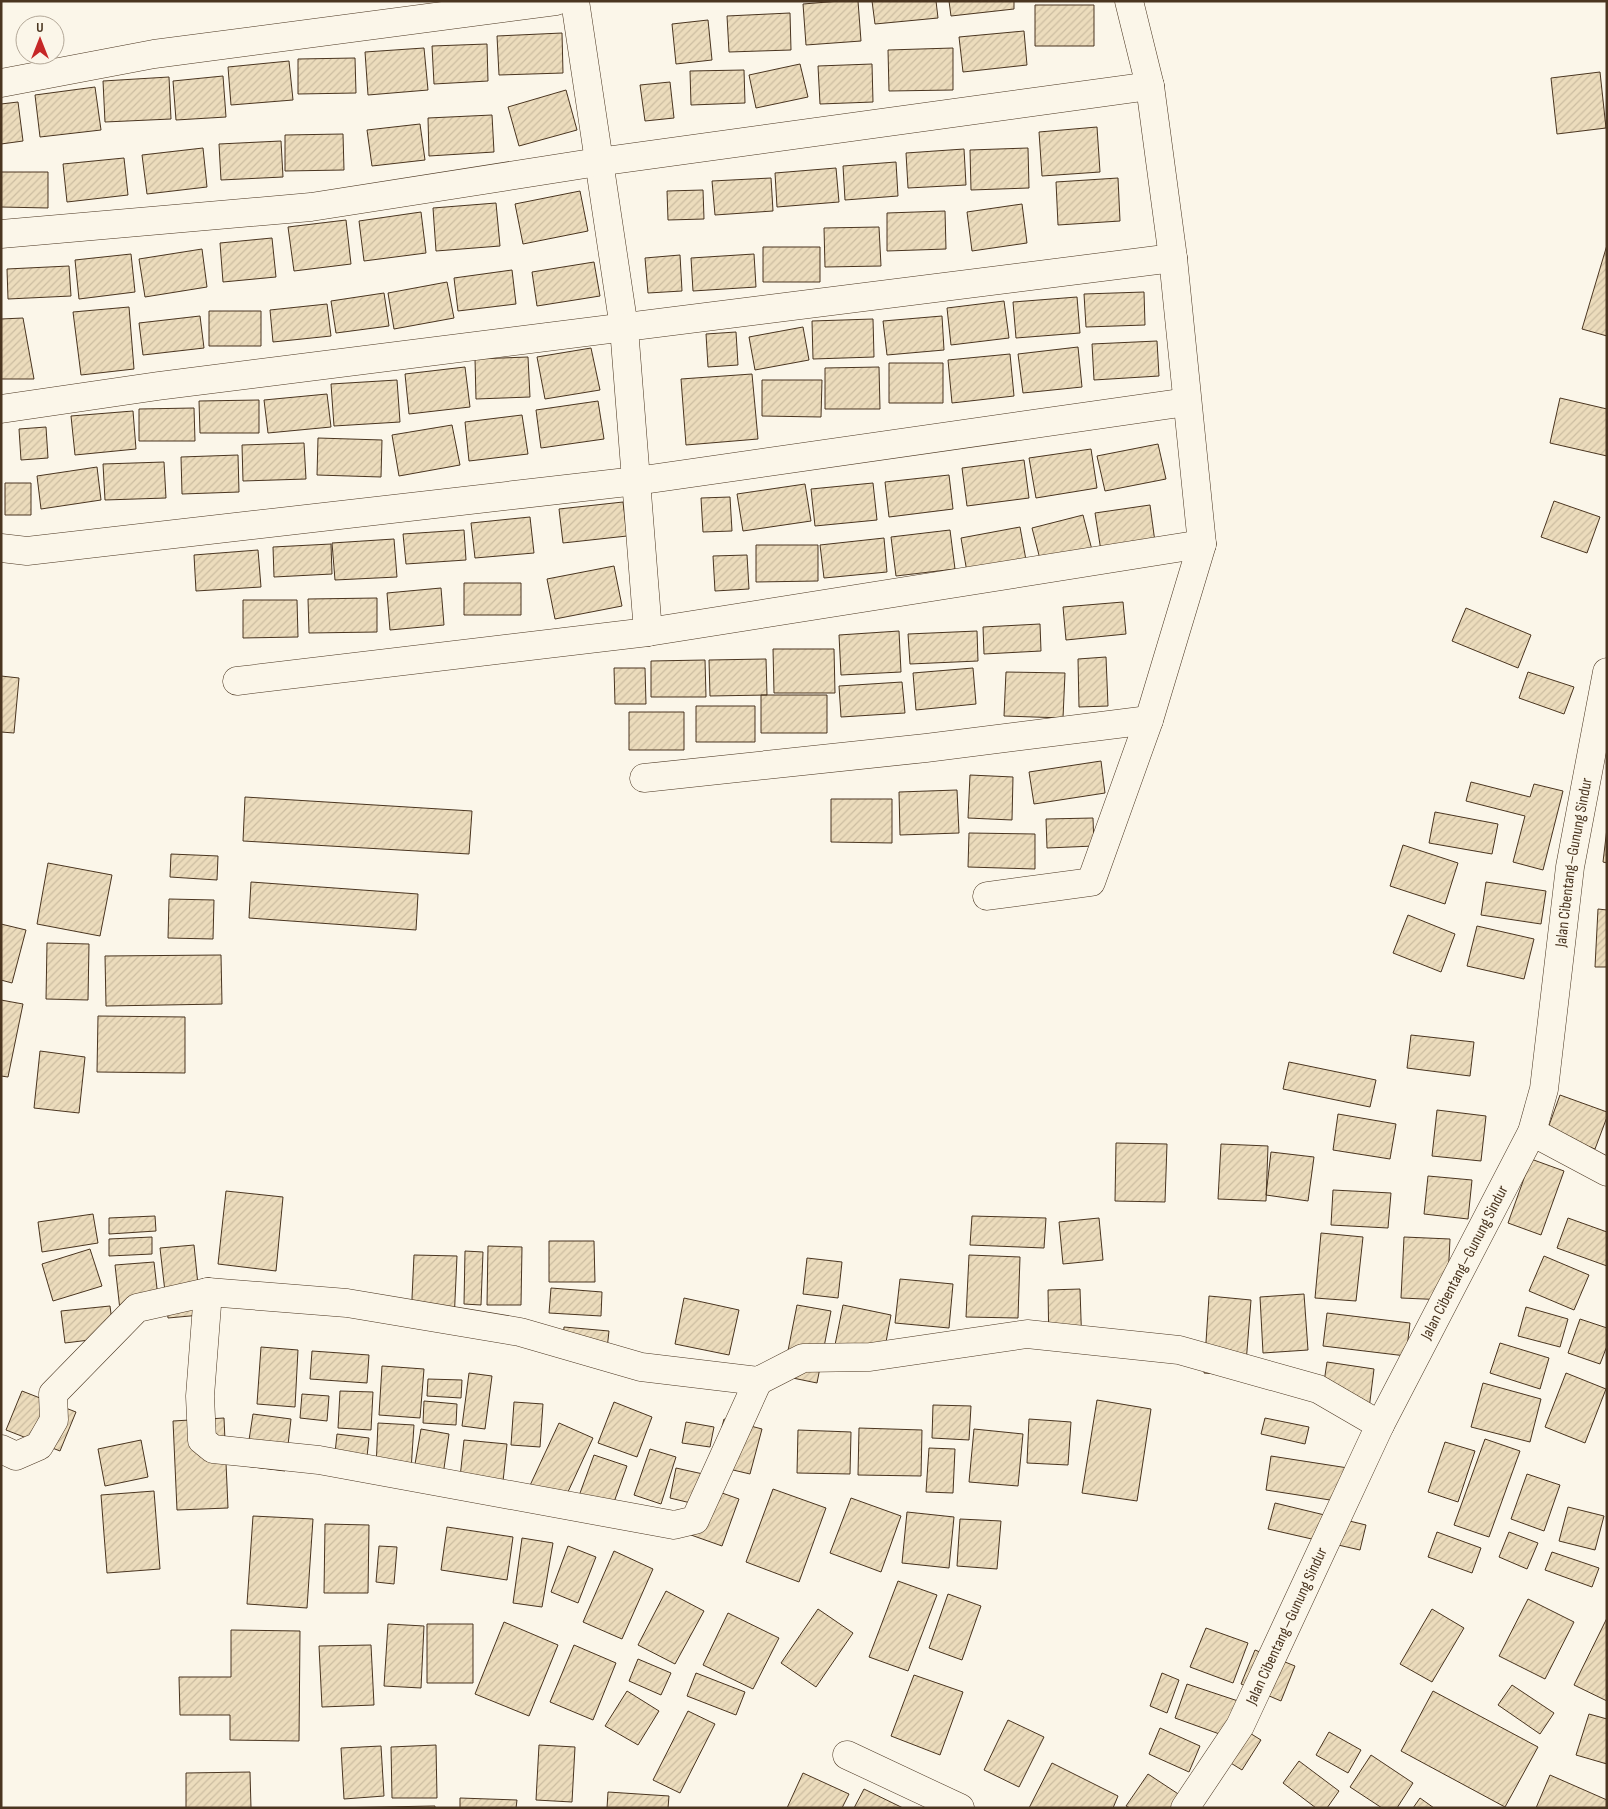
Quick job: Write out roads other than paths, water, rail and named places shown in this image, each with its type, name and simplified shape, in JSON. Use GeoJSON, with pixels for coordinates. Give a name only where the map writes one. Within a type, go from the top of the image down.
{"type":"FeatureCollection","features":[{"type":"Feature","properties":{"kind":"street"},"geometry":{"type":"LineString","coordinates":[[1,83],[154,54],[556,1]]}},
{"type":"Feature","properties":{"kind":"street"},"geometry":{"type":"LineString","coordinates":[[575,1],[624,328],[648,632]]}},
{"type":"Feature","properties":{"kind":"street"},"geometry":{"type":"LineString","coordinates":[[987,896],[1091,882],[1148,720],[1202,544],[1186,402],[1174,258],[1150,86],[1129,1]]}},
{"type":"Feature","properties":{"kind":"street"},"geometry":{"type":"LineString","coordinates":[[1,234],[311,207],[598,162],[1150,86]]}},
{"type":"Feature","properties":{"kind":"street"},"geometry":{"type":"LineString","coordinates":[[1,409],[158,386],[1174,258]]}},
{"type":"Feature","properties":{"kind":"street"},"geometry":{"type":"LineString","coordinates":[[1,548],[27,551],[636,480],[1186,402]]}},
{"type":"Feature","properties":{"kind":"street"},"geometry":{"type":"LineString","coordinates":[[237,681],[648,632],[1202,544]]}},
{"type":"Feature","properties":{"kind":"street","name":"Jalan Cibentang–Gunung Sindur"},"geometry":{"type":"LineString","coordinates":[[1185,1808],[1240,1726],[1380,1425],[1532,1132],[1544,1089],[1570,867],[1607,672]]}},
{"type":"Feature","properties":{"kind":"street"},"geometry":{"type":"LineString","coordinates":[[644,778],[926,748],[1148,720]]}},
{"type":"Feature","properties":{"kind":"street"},"geometry":{"type":"LineString","coordinates":[[1532,1132],[1607,1172]]}},
{"type":"Feature","properties":{"kind":"street"},"geometry":{"type":"LineString","coordinates":[[1,1449],[16,1456],[38,1446],[54,1420],[53,1394],[137,1308],[208,1292],[347,1303],[520,1332],[641,1367],[758,1381],[803,1358],[870,1357],[1027,1334],[1179,1350],[1318,1389],[1380,1425]]}},
{"type":"Feature","properties":{"kind":"street"},"geometry":{"type":"LineString","coordinates":[[208,1292],[200,1396],[202,1440],[213,1449],[320,1460],[674,1525],[695,1520],[758,1381]]}},
{"type":"Feature","properties":{"kind":"street"},"geometry":{"type":"LineString","coordinates":[[847,1754],[960,1808]]}}]}
